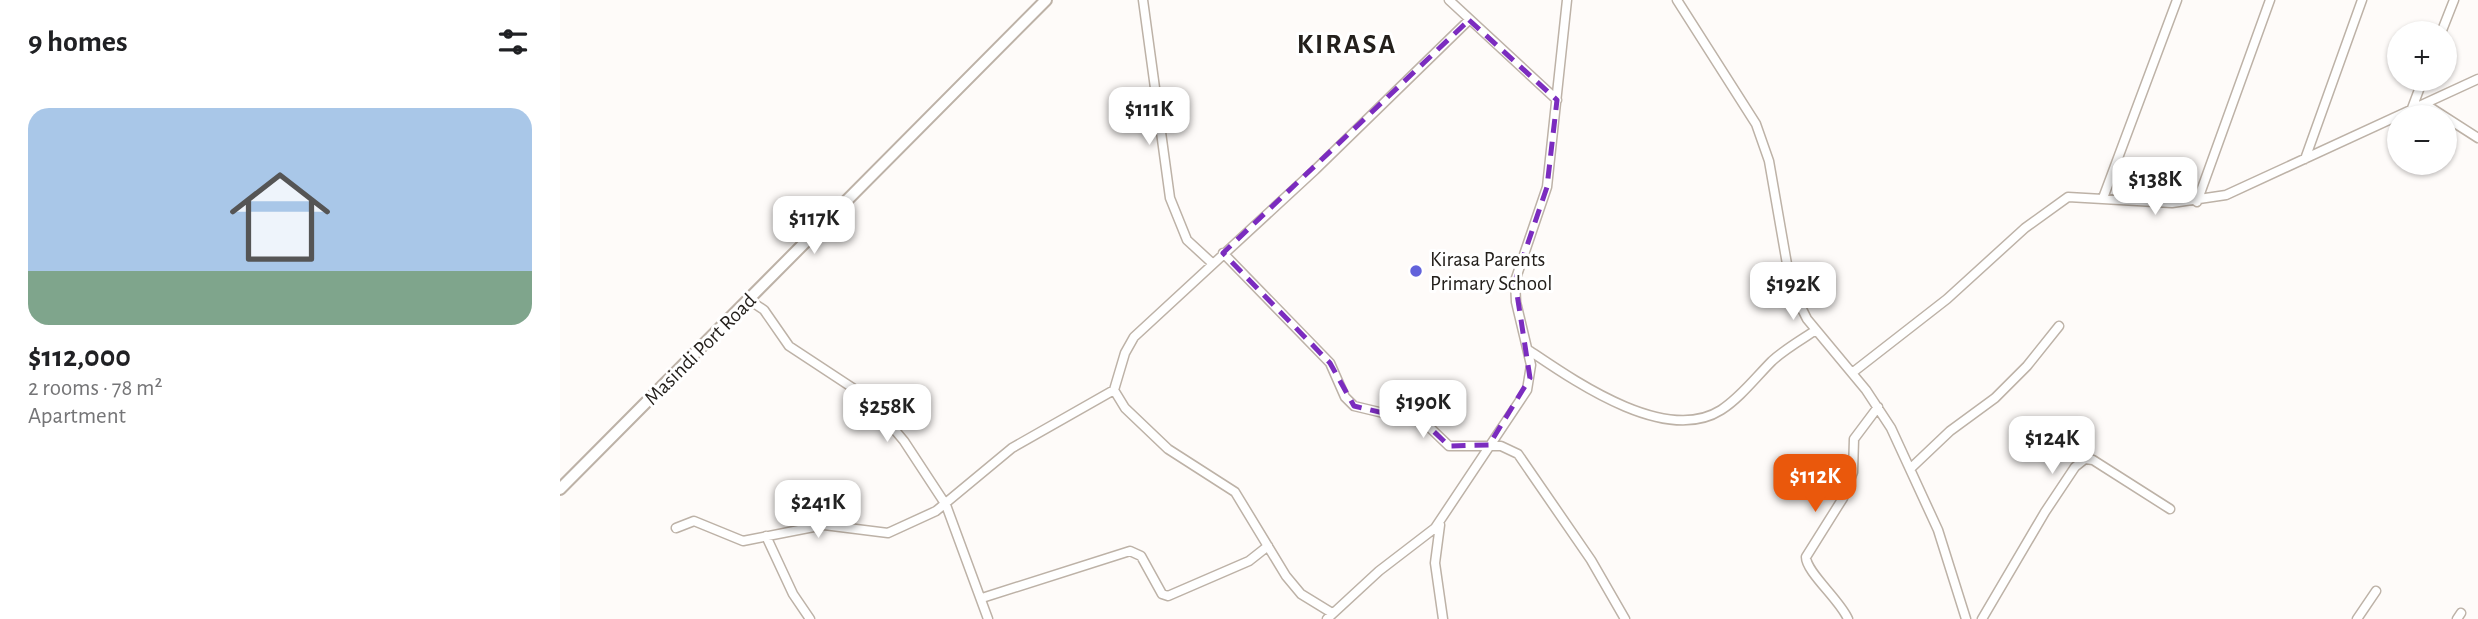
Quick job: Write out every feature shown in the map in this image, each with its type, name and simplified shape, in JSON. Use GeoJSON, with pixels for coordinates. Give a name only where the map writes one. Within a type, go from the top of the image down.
{"type":"FeatureCollection","features":[{"type":"Feature","properties":{"kind":"main road","name":"Masindi Port Road"},"geometry":{"type":"LineString","coordinates":[[560,489],[1045,0]]}},
{"type":"Feature","properties":{"kind":"street"},"geometry":{"type":"LineString","coordinates":[[1143,0],[1170,198],[1187,240],[1212,263]]}},
{"type":"Feature","properties":{"kind":"street"},"geometry":{"type":"LineString","coordinates":[[1449,0],[1558,100]]}},
{"type":"Feature","properties":{"kind":"street"},"geometry":{"type":"LineString","coordinates":[[1114,390],[1125,408],[1168,449],[1235,492],[1268,547],[1301,594],[1329,616],[1440,522],[1527,390],[1530,351],[1516,302],[1516,281],[1547,187],[1558,100],[1560,43],[1567,0]]}},
{"type":"Feature","properties":{"kind":"street"},"geometry":{"type":"LineString","coordinates":[[1677,0],[1756,124],[1769,161],[1787,277],[1815,330],[1878,407],[1911,468],[1938,530],[1966,619]]}},
{"type":"Feature","properties":{"kind":"street"},"geometry":{"type":"LineString","coordinates":[[2104,198],[2177,0]]}},
{"type":"Feature","properties":{"kind":"street"},"geometry":{"type":"LineString","coordinates":[[2197,202],[2270,0]]}},
{"type":"Feature","properties":{"kind":"street"},"geometry":{"type":"LineString","coordinates":[[2305,159],[2362,0]]}},
{"type":"Feature","properties":{"kind":"street"},"geometry":{"type":"LineString","coordinates":[[2446,21],[2454,0]]}},
{"type":"Feature","properties":{"kind":"street"},"geometry":{"type":"LineString","coordinates":[[676,528],[694,521],[743,541],[824,525],[888,533],[946,505],[1012,448],[1114,390],[1134,337],[1315,170],[1469,20]]}},
{"type":"Feature","properties":{"kind":"street"},"geometry":{"type":"LineString","coordinates":[[2425,104],[2478,79]]}},
{"type":"Feature","properties":{"kind":"street"},"geometry":{"type":"LineString","coordinates":[[2425,104],[2478,138]]}},
{"type":"Feature","properties":{"kind":"street"},"geometry":{"type":"LineString","coordinates":[[1852,373],[1961,288],[1994,255],[2062,200],[2072,196],[2172,204],[2197,202],[2226,195],[2387,122]]}},
{"type":"Feature","properties":{"kind":"street"},"geometry":{"type":"LineString","coordinates":[[1223,253],[1330,363],[1345,397],[1354,406],[1425,422],[1449,446],[1507,447],[1527,464],[1591,560],[1625,619]]}},
{"type":"Feature","properties":{"kind":"street"},"geometry":{"type":"LineString","coordinates":[[749,300],[764,310],[789,346],[874,403],[946,505],[988,619]]}},
{"type":"Feature","properties":{"kind":"street"},"geometry":{"type":"LineString","coordinates":[[1911,468],[1950,431],[1995,398],[2027,366],[2059,326]]}},
{"type":"Feature","properties":{"kind":"street"},"geometry":{"type":"LineString","coordinates":[[1530,351],[1588,388],[1656,417],[1676,421],[1718,412],[1781,353],[1815,330]]}},
{"type":"Feature","properties":{"kind":"street"},"geometry":{"type":"LineString","coordinates":[[1848,619],[1838,600],[1807,565],[1806,557],[1843,498],[1853,472],[1854,439],[1878,407]]}},
{"type":"Feature","properties":{"kind":"street"},"geometry":{"type":"LineString","coordinates":[[1982,619],[2045,512],[2075,467],[2085,458],[2093,460],[2171,509]]}},
{"type":"Feature","properties":{"kind":"street"},"geometry":{"type":"LineString","coordinates":[[1440,522],[1435,563],[1443,619]]}},
{"type":"Feature","properties":{"kind":"street"},"geometry":{"type":"LineString","coordinates":[[766,536],[793,594],[810,619]]}},
{"type":"Feature","properties":{"kind":"street"},"geometry":{"type":"LineString","coordinates":[[982,598],[1130,551],[1141,556],[1162,594],[1168,596],[1250,561],[1268,547]]}},
{"type":"Feature","properties":{"kind":"street"},"geometry":{"type":"LineString","coordinates":[[2357,619],[2375,591]]}},
{"type":"Feature","properties":{"kind":"highlighted area"},"geometry":{"type":"Polygon","coordinates":[[[1469,20],[1557,100],[1547,187],[1515,281],[1530,378],[1489,445],[1449,446],[1425,423],[1354,406],[1330,363],[1223,253],[1469,20]]]}},
{"type":"Feature","properties":{"kind":"place","name":"Kirasa Parents Primary School"},"geometry":{"type":"Point","coordinates":[1416,271]}},
{"type":"Feature","properties":{"kind":"district","name":"KIRASA"},"geometry":{"type":"Point","coordinates":[1347,43]}}]}
